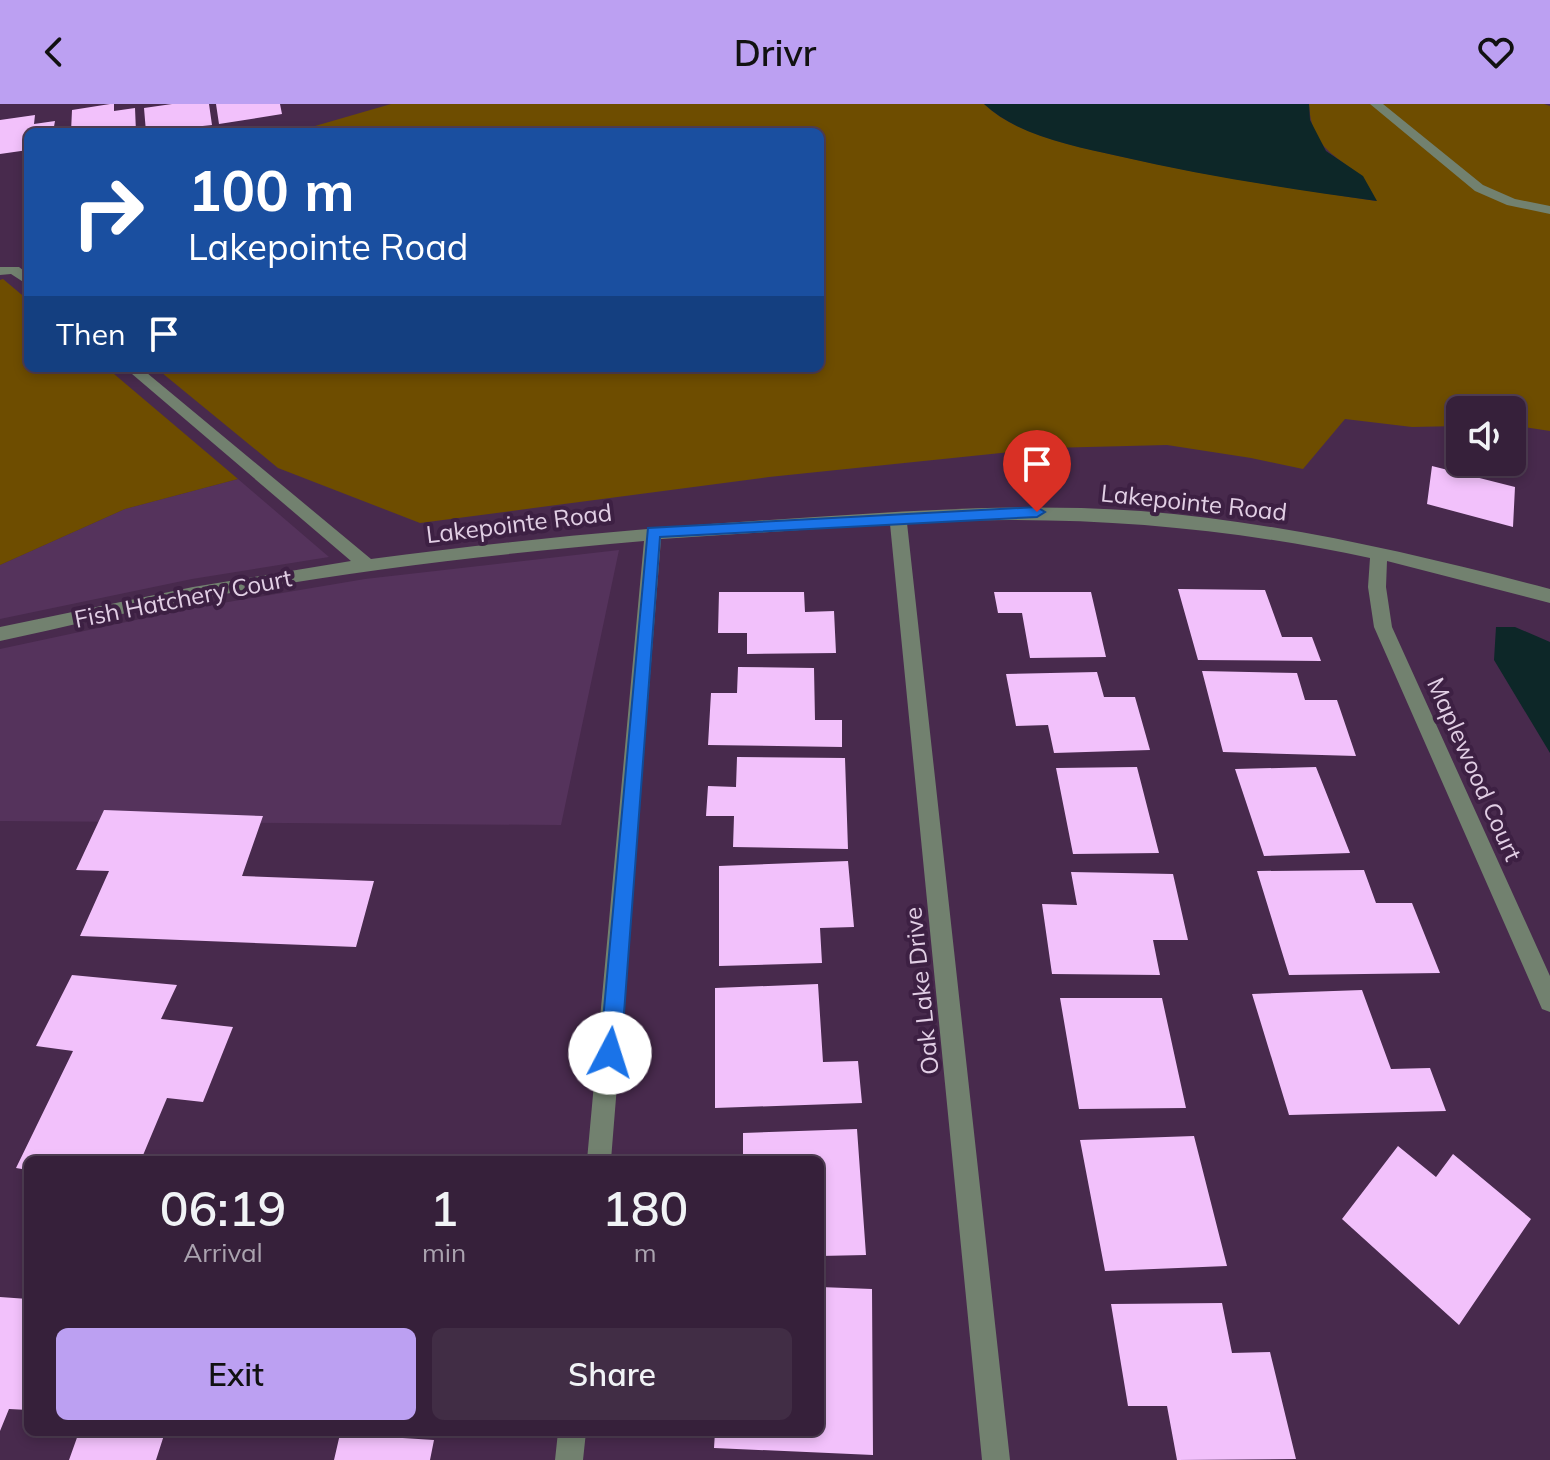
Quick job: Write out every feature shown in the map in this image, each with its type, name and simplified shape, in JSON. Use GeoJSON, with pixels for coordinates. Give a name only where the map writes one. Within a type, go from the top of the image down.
{"type":"FeatureCollection","features":[{"type":"Feature","properties":{"kind":"street"},"geometry":{"type":"LineString","coordinates":[[1376,104],[1479,188],[1511,202],[1550,210]]}},
{"type":"Feature","properties":{"kind":"street"},"geometry":{"type":"LineString","coordinates":[[0,271],[14,270],[24,278]]}},
{"type":"Feature","properties":{"kind":"street"},"geometry":{"type":"LineString","coordinates":[[137,372],[367,565]]}},
{"type":"Feature","properties":{"kind":"street","name":"Lakepointe Road"},"geometry":{"type":"LineString","coordinates":[[367,565],[653,532],[1037,512],[1138,516],[1216,525],[1379,553],[1550,596]]}},
{"type":"Feature","properties":{"kind":"street","name":"Oak Lake Drive"},"geometry":{"type":"LineString","coordinates":[[898,517],[996,1460]]}},
{"type":"Feature","properties":{"kind":"street"},"geometry":{"type":"LineString","coordinates":[[599,1156],[653,532]]}},
{"type":"Feature","properties":{"kind":"street","name":"Maplewood Court"},"geometry":{"type":"LineString","coordinates":[[1379,553],[1377,587],[1383,627],[1550,1001]]}},
{"type":"Feature","properties":{"kind":"street","name":"Fish Hatchery Court"},"geometry":{"type":"LineString","coordinates":[[0,634],[189,594],[367,565]]}},
{"type":"Feature","properties":{"kind":"street"},"geometry":{"type":"LineString","coordinates":[[569,1460],[572,1436]]}},
{"type":"Feature","properties":{"kind":"shaded area"},"geometry":{"type":"Polygon","coordinates":[[[391,104],[984,104],[1012,124],[1080,147],[1212,175],[1376,201],[1359,175],[1318,138],[1309,104],[1544,104],[1550,106],[1550,431],[1526,427],[1526,396],[1446,396],[1446,426],[1412,427],[1345,419],[1303,469],[1167,445],[1049,448],[769,477],[420,523],[278,468],[161,372],[824,372],[824,128],[313,128],[391,104]]]}},
{"type":"Feature","properties":{"kind":"shaded area"},"geometry":{"type":"Polygon","coordinates":[[[984,104],[1309,104],[1310,120],[1326,151],[1363,176],[1377,201],[1215,176],[1083,148],[1030,132],[984,104]]]}},
{"type":"Feature","properties":{"kind":"shaded area"},"geometry":{"type":"Polygon","coordinates":[[[3,279],[24,297],[24,372],[112,372],[238,479],[125,509],[0,565],[0,280],[3,279]]]}},
{"type":"Feature","properties":{"kind":"shaded area"},"geometry":{"type":"Polygon","coordinates":[[[238,479],[329,557],[192,579],[0,619],[0,565],[125,509],[238,479]]]}},
{"type":"Feature","properties":{"kind":"shaded area"},"geometry":{"type":"Polygon","coordinates":[[[619,550],[561,825],[0,821],[0,649],[187,609],[365,579],[619,550]]]}},
{"type":"Feature","properties":{"kind":"shaded area"},"geometry":{"type":"Polygon","coordinates":[[[1496,627],[1515,627],[1550,642],[1550,753],[1494,660],[1496,627]]]}},
{"type":"Feature","properties":{"kind":"building"},"geometry":{"type":"Polygon","coordinates":[[[114,104],[114,111],[135,108],[136,128],[71,128],[72,110],[114,104]]]}},
{"type":"Feature","properties":{"kind":"building"},"geometry":{"type":"Polygon","coordinates":[[[209,104],[212,125],[146,128],[144,108],[209,104]]]}},
{"type":"Feature","properties":{"kind":"building"},"geometry":{"type":"Polygon","coordinates":[[[216,104],[280,104],[282,114],[219,124],[216,104]]]}},
{"type":"Feature","properties":{"kind":"building"},"geometry":{"type":"Polygon","coordinates":[[[35,115],[34,124],[55,121],[54,128],[24,128],[24,151],[0,154],[0,120],[35,115]]]}},
{"type":"Feature","properties":{"kind":"building"},"geometry":{"type":"Polygon","coordinates":[[[1432,466],[1446,470],[1446,476],[1472,476],[1515,487],[1513,527],[1427,504],[1432,466]]]}},
{"type":"Feature","properties":{"kind":"building"},"geometry":{"type":"Polygon","coordinates":[[[1178,589],[1265,590],[1282,637],[1312,637],[1321,661],[1198,660],[1178,589]]]}},
{"type":"Feature","properties":{"kind":"building"},"geometry":{"type":"Polygon","coordinates":[[[719,592],[804,592],[805,612],[834,611],[836,653],[747,654],[747,633],[718,633],[719,592]]]}},
{"type":"Feature","properties":{"kind":"building"},"geometry":{"type":"Polygon","coordinates":[[[994,592],[1091,592],[1106,657],[1030,658],[1022,613],[998,613],[994,592]]]}},
{"type":"Feature","properties":{"kind":"building"},"geometry":{"type":"Polygon","coordinates":[[[738,667],[814,668],[815,720],[842,720],[842,747],[708,745],[711,693],[737,693],[738,667]]]}},
{"type":"Feature","properties":{"kind":"building"},"geometry":{"type":"Polygon","coordinates":[[[1202,671],[1297,673],[1305,700],[1337,700],[1356,756],[1223,752],[1202,671]]]}},
{"type":"Feature","properties":{"kind":"building"},"geometry":{"type":"Polygon","coordinates":[[[1097,672],[1104,697],[1135,697],[1150,750],[1054,753],[1048,725],[1016,726],[1006,674],[1097,672]]]}},
{"type":"Feature","properties":{"kind":"building"},"geometry":{"type":"Polygon","coordinates":[[[737,757],[845,758],[848,849],[733,847],[734,816],[706,816],[708,786],[736,787],[737,757]]]}},
{"type":"Feature","properties":{"kind":"building"},"geometry":{"type":"Polygon","coordinates":[[[1137,767],[1159,853],[1073,854],[1056,768],[1137,767]]]}},
{"type":"Feature","properties":{"kind":"building"},"geometry":{"type":"Polygon","coordinates":[[[1316,767],[1350,853],[1264,856],[1235,769],[1316,767]]]}},
{"type":"Feature","properties":{"kind":"building"},"geometry":{"type":"Polygon","coordinates":[[[104,810],[263,816],[242,876],[374,881],[356,947],[80,936],[109,871],[76,870],[104,810]]]}},
{"type":"Feature","properties":{"kind":"building"},"geometry":{"type":"Polygon","coordinates":[[[848,861],[854,927],[820,928],[822,963],[719,966],[719,866],[848,861]]]}},
{"type":"Feature","properties":{"kind":"building"},"geometry":{"type":"Polygon","coordinates":[[[1364,870],[1376,903],[1412,903],[1440,973],[1289,975],[1257,871],[1364,870]]]}},
{"type":"Feature","properties":{"kind":"building"},"geometry":{"type":"Polygon","coordinates":[[[1071,872],[1173,874],[1188,940],[1153,940],[1160,975],[1052,974],[1042,904],[1077,905],[1071,872]]]}},
{"type":"Feature","properties":{"kind":"building"},"geometry":{"type":"Polygon","coordinates":[[[72,975],[177,985],[161,1019],[233,1027],[203,1102],[167,1098],[143,1156],[24,1156],[24,1169],[16,1168],[73,1051],[36,1046],[72,975]]]}},
{"type":"Feature","properties":{"kind":"building"},"geometry":{"type":"Polygon","coordinates":[[[818,984],[823,1062],[858,1061],[862,1103],[715,1108],[715,988],[818,984]]]}},
{"type":"Feature","properties":{"kind":"building"},"geometry":{"type":"Polygon","coordinates":[[[1362,990],[1391,1069],[1430,1068],[1446,1111],[1289,1115],[1252,994],[1362,990]]]}},
{"type":"Feature","properties":{"kind":"building"},"geometry":{"type":"Polygon","coordinates":[[[1060,998],[1162,998],[1186,1108],[1079,1109],[1060,998]]]}},
{"type":"Feature","properties":{"kind":"building"},"geometry":{"type":"Polygon","coordinates":[[[857,1129],[866,1255],[824,1256],[824,1156],[743,1156],[743,1133],[857,1129]]]}},
{"type":"Feature","properties":{"kind":"building"},"geometry":{"type":"Polygon","coordinates":[[[1194,1136],[1227,1266],[1105,1271],[1080,1140],[1194,1136]]]}},
{"type":"Feature","properties":{"kind":"building"},"geometry":{"type":"Polygon","coordinates":[[[1398,1146],[1436,1177],[1453,1154],[1531,1219],[1459,1325],[1342,1219],[1398,1146]]]}},
{"type":"Feature","properties":{"kind":"building"},"geometry":{"type":"Polygon","coordinates":[[[824,1287],[872,1289],[873,1455],[714,1448],[715,1436],[824,1436],[824,1287]]]}},
{"type":"Feature","properties":{"kind":"building"},"geometry":{"type":"Polygon","coordinates":[[[0,1297],[24,1299],[24,1410],[9,1409],[0,1431],[0,1297]]]}},
{"type":"Feature","properties":{"kind":"building"},"geometry":{"type":"Polygon","coordinates":[[[1222,1303],[1232,1353],[1270,1352],[1296,1459],[1177,1460],[1167,1406],[1128,1406],[1111,1304],[1222,1303]]]}},
{"type":"Feature","properties":{"kind":"building"},"geometry":{"type":"Polygon","coordinates":[[[78,1436],[164,1436],[156,1460],[69,1460],[78,1436]]]}},
{"type":"Feature","properties":{"kind":"building"},"geometry":{"type":"Polygon","coordinates":[[[340,1436],[434,1440],[430,1460],[334,1460],[340,1436]]]}},
{"type":"Feature","properties":{"kind":"route"},"geometry":{"type":"LineString","coordinates":[[610,1053],[653,532],[1037,512]]}}]}
